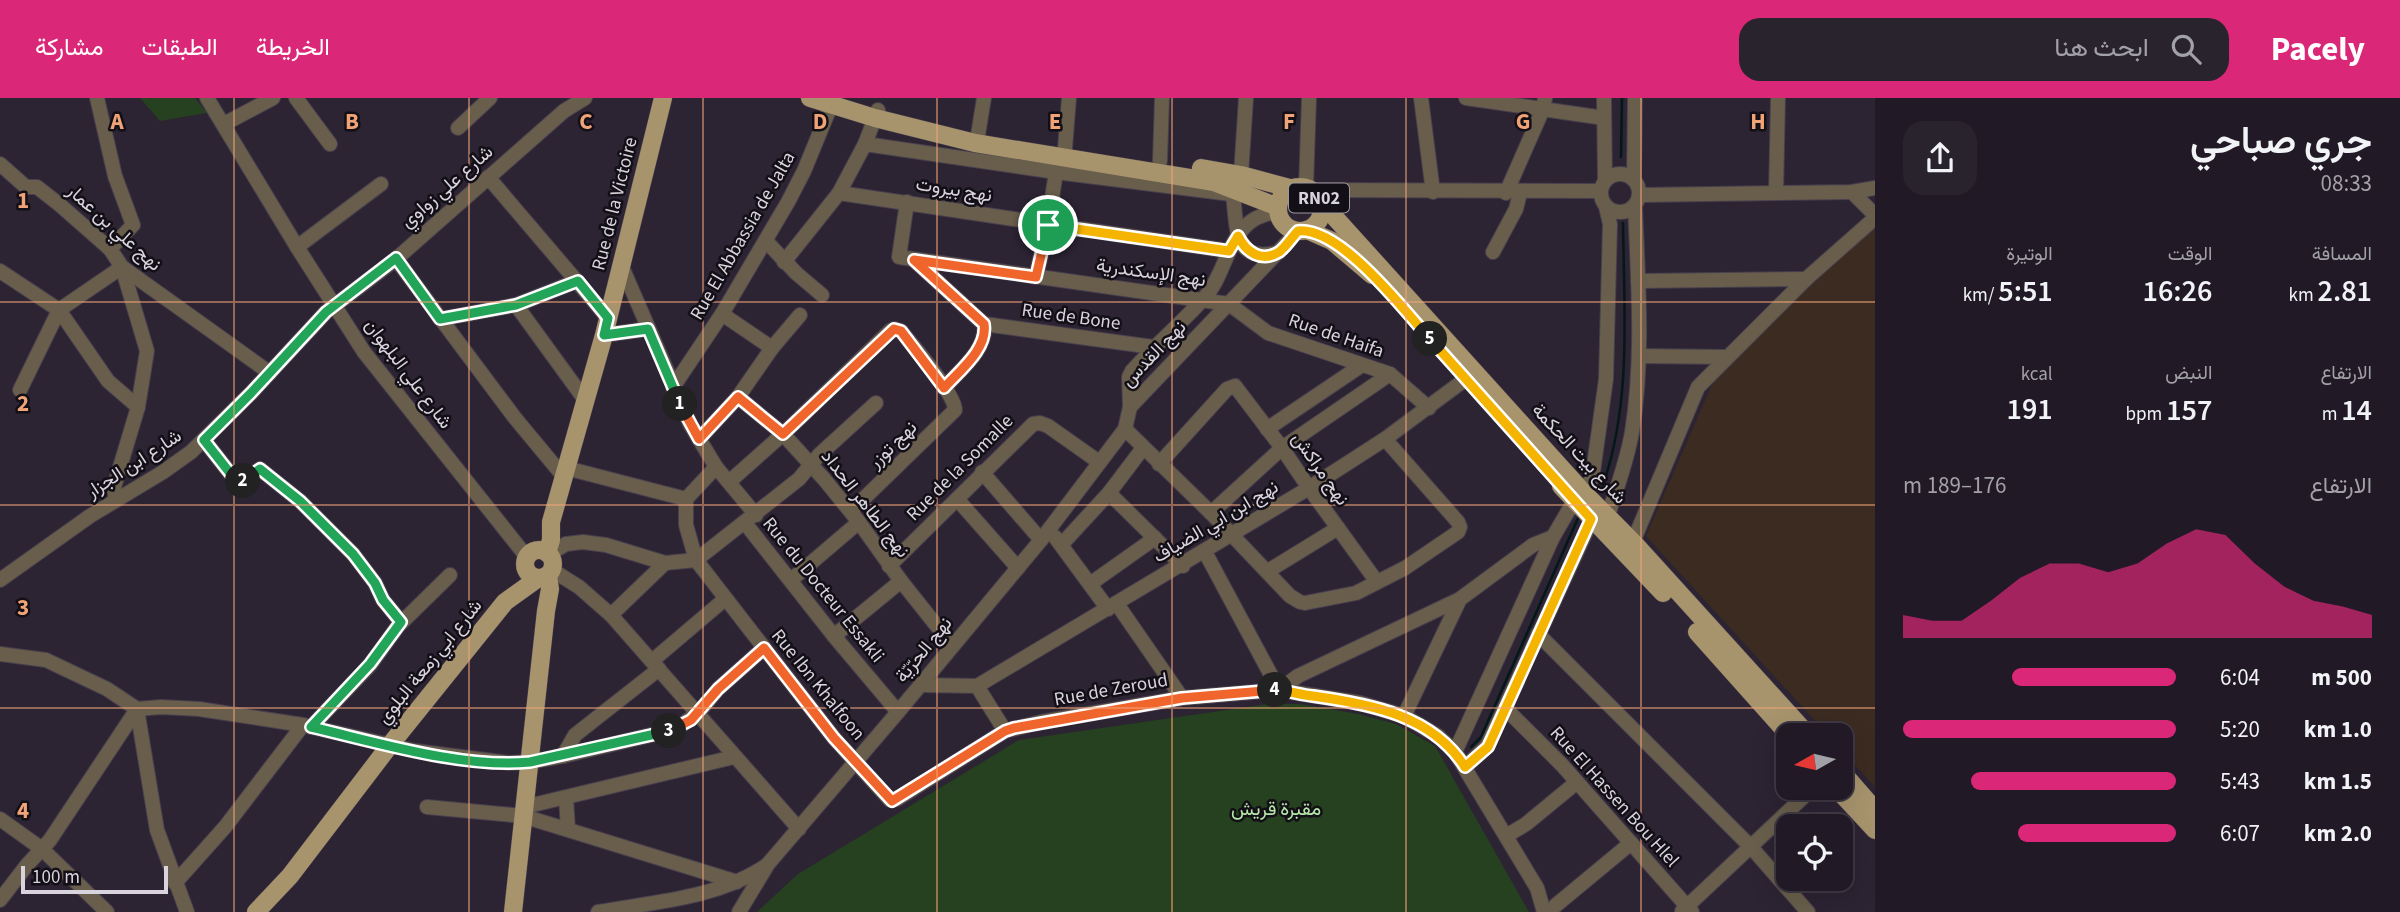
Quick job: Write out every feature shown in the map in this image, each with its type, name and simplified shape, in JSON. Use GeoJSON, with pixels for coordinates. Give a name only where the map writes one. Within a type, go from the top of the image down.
{"type":"FeatureCollection","features":[{"type":"Feature","properties":{"kind":"main road","name":"Rue de la Victoire"},"geometry":{"type":"LineString","coordinates":[[513,912],[550,589],[540,565],[551,540],[551,522],[622,267],[663,98]]}},
{"type":"Feature","properties":{"kind":"main road","name":"شارع بيت الحكمة"},"geometry":{"type":"LineString","coordinates":[[810,98],[834,100],[975,143],[1214,182],[1278,209],[1281,220],[1289,228],[1332,241],[1362,265],[1667,589],[1767,701],[1794,723]]}},
{"type":"Feature","properties":{"kind":"main road","name":"شارع بيت الحكمة"},"geometry":{"type":"LineString","coordinates":[[876,114],[978,135],[1241,175],[1308,192],[1579,496]]}},
{"type":"Feature","properties":{"kind":"main road","name":"RN02"},"geometry":{"type":"LineString","coordinates":[[1278,209],[1286,193],[1308,192],[1321,215],[1318,222],[1302,231]]}},
{"type":"Feature","properties":{"kind":"main road","name":"شارع بيت الحكمة"},"geometry":{"type":"LineString","coordinates":[[1600,517],[1633,542],[1667,589]]}},
{"type":"Feature","properties":{"kind":"main road","name":"شارع ابي زمعة البلوي"},"geometry":{"type":"LineString","coordinates":[[256,912],[290,876],[505,602],[540,565]]}},
{"type":"Feature","properties":{"kind":"main road","name":"شارع بيت الحكمة"},"geometry":{"type":"LineString","coordinates":[[1767,701],[1781,723]]}},
{"type":"Feature","properties":{"kind":"main road"},"geometry":{"type":"LineString","coordinates":[[1853,783],[1873,804]]}},
{"type":"Feature","properties":{"kind":"main road"},"geometry":{"type":"LineString","coordinates":[[1847,800],[1875,830]]}},
{"type":"Feature","properties":{"kind":"street"},"geometry":{"type":"LineString","coordinates":[[97,98],[115,176],[134,225],[110,249]]}},
{"type":"Feature","properties":{"kind":"street","name":"شارع علي البلهوان"},"geometry":{"type":"LineString","coordinates":[[208,98],[297,247],[385,380],[540,565],[579,587],[611,615],[799,829]]}},
{"type":"Feature","properties":{"kind":"street"},"geometry":{"type":"LineString","coordinates":[[224,124],[273,98]]}},
{"type":"Feature","properties":{"kind":"street"},"geometry":{"type":"LineString","coordinates":[[296,98],[330,144]]}},
{"type":"Feature","properties":{"kind":"street"},"geometry":{"type":"LineString","coordinates":[[458,128],[490,98]]}},
{"type":"Feature","properties":{"kind":"street","name":"شارع علي زواوي"},"geometry":{"type":"LineString","coordinates":[[334,305],[396,258],[564,111],[585,98]]}},
{"type":"Feature","properties":{"kind":"street"},"geometry":{"type":"LineString","coordinates":[[978,135],[984,98]]}},
{"type":"Feature","properties":{"kind":"street"},"geometry":{"type":"LineString","coordinates":[[1065,148],[1069,98]]}},
{"type":"Feature","properties":{"kind":"street"},"geometry":{"type":"LineString","coordinates":[[1160,161],[1162,98]]}},
{"type":"Feature","properties":{"kind":"street"},"geometry":{"type":"LineString","coordinates":[[1241,175],[1246,98]]}},
{"type":"Feature","properties":{"kind":"street"},"geometry":{"type":"LineString","coordinates":[[1309,98],[1308,192],[1513,193],[1603,186],[1619,174],[1634,180]]}},
{"type":"Feature","properties":{"kind":"street"},"geometry":{"type":"LineString","coordinates":[[1421,98],[1433,192]]}},
{"type":"Feature","properties":{"kind":"street"},"geometry":{"type":"LineString","coordinates":[[1465,98],[1544,104],[1604,118]]}},
{"type":"Feature","properties":{"kind":"street"},"geometry":{"type":"LineString","coordinates":[[1455,752],[1553,537],[1592,479],[1605,379],[1609,224],[1603,186],[1604,98]]}},
{"type":"Feature","properties":{"kind":"street"},"geometry":{"type":"LineString","coordinates":[[1465,767],[1488,747],[1538,634],[1624,469],[1632,434],[1639,356],[1638,200],[1634,180],[1635,98]]}},
{"type":"Feature","properties":{"kind":"street"},"geometry":{"type":"LineString","coordinates":[[1776,193],[1778,98]]}},
{"type":"Feature","properties":{"kind":"street","name":"Rue El Abbassia de Jalta"},"geometry":{"type":"LineString","coordinates":[[673,387],[722,314],[766,241],[804,171],[834,100]]}},
{"type":"Feature","properties":{"kind":"street"},"geometry":{"type":"LineString","coordinates":[[1493,252],[1516,209],[1513,193],[1544,104]]}},
{"type":"Feature","properties":{"kind":"street"},"geometry":{"type":"LineString","coordinates":[[784,262],[839,194],[865,144],[876,114]]}},
{"type":"Feature","properties":{"kind":"street"},"geometry":{"type":"LineString","coordinates":[[865,144],[1056,172],[1239,194],[1238,236],[1244,248],[1254,255],[1264,256],[1279,252]]}},
{"type":"Feature","properties":{"kind":"street","name":"نهج علي بن عمار"},"geometry":{"type":"LineString","coordinates":[[0,164],[26,187],[37,187],[60,205],[110,249],[122,267],[270,373]]}},
{"type":"Feature","properties":{"kind":"street"},"geometry":{"type":"LineString","coordinates":[[1036,277],[1056,172]]}},
{"type":"Feature","properties":{"kind":"street"},"geometry":{"type":"LineString","coordinates":[[488,177],[578,281],[606,327],[648,329]]}},
{"type":"Feature","properties":{"kind":"street"},"geometry":{"type":"LineString","coordinates":[[297,247],[381,184]]}},
{"type":"Feature","properties":{"kind":"street"},"geometry":{"type":"LineString","coordinates":[[1606,207],[1621,213],[1638,200],[1852,192],[1875,188]]}},
{"type":"Feature","properties":{"kind":"street"},"geometry":{"type":"LineString","coordinates":[[1633,542],[1698,387],[1726,356],[1806,279],[1875,217],[1852,192]]}},
{"type":"Feature","properties":{"kind":"street","name":"نهج بيروت"},"geometry":{"type":"LineString","coordinates":[[839,194],[1229,251]]}},
{"type":"Feature","properties":{"kind":"street"},"geometry":{"type":"LineString","coordinates":[[729,482],[894,329],[901,331],[944,388],[981,344],[984,324],[898,253],[906,202]]}},
{"type":"Feature","properties":{"kind":"street","name":"نهج القدس"},"geometry":{"type":"LineString","coordinates":[[1130,407],[1129,377],[1153,347],[1214,285],[1238,236],[1255,219],[1278,209]]}},
{"type":"Feature","properties":{"kind":"street","name":"نهج القدس"},"geometry":{"type":"LineString","coordinates":[[1130,407],[1302,231]]}},
{"type":"Feature","properties":{"kind":"street"},"geometry":{"type":"LineString","coordinates":[[766,241],[784,262],[821,295]]}},
{"type":"Feature","properties":{"kind":"street"},"geometry":{"type":"LineString","coordinates":[[396,258],[515,418],[565,472],[686,499]]}},
{"type":"Feature","properties":{"kind":"street","name":"نهج الإسكندرية"},"geometry":{"type":"LineString","coordinates":[[908,259],[1229,304]]}},
{"type":"Feature","properties":{"kind":"street"},"geometry":{"type":"LineString","coordinates":[[20,390],[59,310],[122,267],[147,351],[138,407],[114,488],[116,500]]}},
{"type":"Feature","properties":{"kind":"street","name":"Rue du Docteur Essakli"},"geometry":{"type":"LineString","coordinates":[[622,267],[673,387],[716,467],[729,482],[791,580],[898,712]]}},
{"type":"Feature","properties":{"kind":"street"},"geometry":{"type":"LineString","coordinates":[[0,271],[59,310],[108,381],[138,407]]}},
{"type":"Feature","properties":{"kind":"street"},"geometry":{"type":"LineString","coordinates":[[1638,281],[1806,279]]}},
{"type":"Feature","properties":{"kind":"street"},"geometry":{"type":"LineString","coordinates":[[440,319],[516,305],[578,281]]}},
{"type":"Feature","properties":{"kind":"street","name":"Rue de Haifa"},"geometry":{"type":"LineString","coordinates":[[1229,304],[1268,333],[1390,374],[1429,408]]}},
{"type":"Feature","properties":{"kind":"street","name":"شارع ابن الجزار"},"geometry":{"type":"LineString","coordinates":[[0,580],[82,521],[171,467],[204,440],[334,305]]}},
{"type":"Feature","properties":{"kind":"street"},"geometry":{"type":"LineString","coordinates":[[516,305],[585,400]]}},
{"type":"Feature","properties":{"kind":"street"},"geometry":{"type":"LineString","coordinates":[[722,314],[772,348]]}},
{"type":"Feature","properties":{"kind":"street"},"geometry":{"type":"LineString","coordinates":[[699,439],[738,397],[772,348],[800,315]]}},
{"type":"Feature","properties":{"kind":"street","name":"Rue de Bone"},"geometry":{"type":"LineString","coordinates":[[984,324],[1153,347]]}},
{"type":"Feature","properties":{"kind":"street"},"geometry":{"type":"LineString","coordinates":[[1639,356],[1726,356]]}},
{"type":"Feature","properties":{"kind":"street"},"geometry":{"type":"LineString","coordinates":[[1267,429],[1362,365]]}},
{"type":"Feature","properties":{"kind":"street"},"geometry":{"type":"LineString","coordinates":[[1211,513],[1282,447],[1390,374]]}},
{"type":"Feature","properties":{"kind":"street","name":"نهج ابن ابي الضياف"},"geometry":{"type":"LineString","coordinates":[[977,686],[1183,566],[1309,488],[1385,439],[1467,378]]}},
{"type":"Feature","properties":{"kind":"street","name":"نهج مراكش"},"geometry":{"type":"LineString","coordinates":[[1158,464],[1227,388],[1235,386],[1282,447],[1377,582]]}},
{"type":"Feature","properties":{"kind":"street","name":"نهج توزر"},"geometry":{"type":"LineString","coordinates":[[791,580],[953,414],[955,403],[944,388]]}},
{"type":"Feature","properties":{"kind":"street","name":"نهج الطاهر الحداد"},"geometry":{"type":"LineString","coordinates":[[738,397],[783,434],[811,465],[855,516],[901,581],[952,645]]}},
{"type":"Feature","properties":{"kind":"street"},"geometry":{"type":"LineString","coordinates":[[540,565],[566,544],[583,542],[606,545],[665,563],[696,560],[799,479],[876,403]]}},
{"type":"Feature","properties":{"kind":"street","name":"نهج الحرّيّة"},"geometry":{"type":"LineString","coordinates":[[739,912],[768,864],[1045,535],[1125,429],[1130,407]]}},
{"type":"Feature","properties":{"kind":"street","name":"Rue de la Somalle"},"geometry":{"type":"LineString","coordinates":[[890,566],[982,472],[1027,428],[1036,423],[1048,426],[1099,462]]}},
{"type":"Feature","properties":{"kind":"street"},"geometry":{"type":"LineString","coordinates":[[1125,429],[1211,513],[1290,596],[1305,603],[1349,595],[1405,568],[1458,532],[1458,522],[1385,439]]}},
{"type":"Feature","properties":{"kind":"street"},"geometry":{"type":"LineString","coordinates":[[204,440],[237,482],[241,482],[256,470],[262,470],[300,501],[358,559],[383,600],[401,622]]}},
{"type":"Feature","properties":{"kind":"street"},"geometry":{"type":"LineString","coordinates":[[1062,544],[1109,493],[1143,448]]}},
{"type":"Feature","properties":{"kind":"street"},"geometry":{"type":"LineString","coordinates":[[696,560],[686,525],[686,499],[716,467]]}},
{"type":"Feature","properties":{"kind":"street"},"geometry":{"type":"LineString","coordinates":[[982,472],[1045,535],[1062,544],[1090,584],[1112,606],[1182,698]]}},
{"type":"Feature","properties":{"kind":"street"},"geometry":{"type":"LineString","coordinates":[[1109,493],[1183,566]]}},
{"type":"Feature","properties":{"kind":"street"},"geometry":{"type":"LineString","coordinates":[[957,499],[1018,568]]}},
{"type":"Feature","properties":{"kind":"street"},"geometry":{"type":"LineString","coordinates":[[1268,571],[1338,528]]}},
{"type":"Feature","properties":{"kind":"street"},"geometry":{"type":"LineString","coordinates":[[1279,690],[1298,676],[1460,599],[1533,545],[1553,537]]}},
{"type":"Feature","properties":{"kind":"street"},"geometry":{"type":"LineString","coordinates":[[1090,584],[1155,538]]}},
{"type":"Feature","properties":{"kind":"street"},"geometry":{"type":"LineString","coordinates":[[1205,552],[1279,690]]}},
{"type":"Feature","properties":{"kind":"street","name":"Rue Ibn Khalfoon"},"geometry":{"type":"LineString","coordinates":[[696,560],[834,738],[889,797]]}},
{"type":"Feature","properties":{"kind":"street"},"geometry":{"type":"LineString","coordinates":[[611,615],[665,563]]}},
{"type":"Feature","properties":{"kind":"street"},"geometry":{"type":"LineString","coordinates":[[175,883],[225,827],[307,726],[370,664],[401,622],[450,575]]}},
{"type":"Feature","properties":{"kind":"street"},"geometry":{"type":"LineString","coordinates":[[834,636],[901,581]]}},
{"type":"Feature","properties":{"kind":"street"},"geometry":{"type":"LineString","coordinates":[[563,756],[569,743],[583,729],[725,598]]}},
{"type":"Feature","properties":{"kind":"street"},"geometry":{"type":"LineString","coordinates":[[1404,716],[1460,599]]}},
{"type":"Feature","properties":{"kind":"street"},"geometry":{"type":"LineString","coordinates":[[1538,634],[1751,847],[1808,912]]}},
{"type":"Feature","properties":{"kind":"street"},"geometry":{"type":"LineString","coordinates":[[0,653],[46,660],[66,668],[107,689],[137,709],[200,709],[307,726],[390,746],[496,763],[530,762],[563,756],[666,732],[683,725],[764,648]]}},
{"type":"Feature","properties":{"kind":"street"},"geometry":{"type":"LineString","coordinates":[[921,685],[977,686],[1005,731]]}},
{"type":"Feature","properties":{"kind":"street"},"geometry":{"type":"LineString","coordinates":[[1279,690],[1360,703],[1404,716],[1438,736],[1455,752],[1537,888],[1554,910],[1631,844]]}},
{"type":"Feature","properties":{"kind":"street","name":"Rue de Zeroud"},"geometry":{"type":"LineString","coordinates":[[889,797],[892,801],[897,799],[1005,731],[1041,722],[1182,698],[1279,690]]}},
{"type":"Feature","properties":{"kind":"street"},"geometry":{"type":"LineString","coordinates":[[0,900],[42,849],[137,709]]}},
{"type":"Feature","properties":{"kind":"street"},"geometry":{"type":"LineString","coordinates":[[137,709],[153,809],[164,852],[187,912]]}},
{"type":"Feature","properties":{"kind":"street","name":"Rue El Hassen Bou Hlel"},"geometry":{"type":"LineString","coordinates":[[1506,709],[1577,782],[1687,910]]}},
{"type":"Feature","properties":{"kind":"street"},"geometry":{"type":"LineString","coordinates":[[523,812],[566,798],[734,757]]}},
{"type":"Feature","properties":{"kind":"street"},"geometry":{"type":"LineString","coordinates":[[1506,836],[1526,824],[1577,782]]}},
{"type":"Feature","properties":{"kind":"street"},"geometry":{"type":"LineString","coordinates":[[566,798],[568,829]]}},
{"type":"Feature","properties":{"kind":"street"},"geometry":{"type":"LineString","coordinates":[[1687,910],[1800,800]]}},
{"type":"Feature","properties":{"kind":"street"},"geometry":{"type":"LineString","coordinates":[[427,807],[523,812],[568,829],[737,882]]}},
{"type":"Feature","properties":{"kind":"street"},"geometry":{"type":"LineString","coordinates":[[0,818],[42,849],[107,912]]}},
{"type":"Feature","properties":{"kind":"street"},"geometry":{"type":"LineString","coordinates":[[598,912],[691,895],[737,882],[768,864]]}},
{"type":"Feature","properties":{"kind":"shaded area"},"geometry":{"type":"Polygon","coordinates":[[[1870,228],[1875,228],[1875,787],[1853,763],[1853,723],[1817,723],[1646,536],[1713,382],[1754,333],[1870,228]]]}},
{"type":"Feature","properties":{"kind":"green space"},"geometry":{"type":"Polygon","coordinates":[[[140,98],[195,98],[207,113],[160,121],[140,98]]]}},
{"type":"Feature","properties":{"kind":"green space","name":"مقبرة قريش"},"geometry":{"type":"Polygon","coordinates":[[[1268,704],[1300,704],[1358,714],[1396,724],[1435,746],[1529,912],[757,912],[798,874],[1019,740],[1268,704]]]}},
{"type":"Feature","properties":{"kind":"waterway"},"geometry":{"type":"LineString","coordinates":[[1621,157],[1622,98]]}},
{"type":"Feature","properties":{"kind":"waterway"},"geometry":{"type":"LineString","coordinates":[[1603,485],[1612,453],[1622,388],[1625,322],[1623,223]]}},
{"type":"Feature","properties":{"kind":"waterway"},"geometry":{"type":"LineString","coordinates":[[1471,747],[1481,737],[1579,516]]}},
{"type":"Feature","properties":{"kind":"route"},"geometry":{"type":"LineString","coordinates":[[1048,225],[1229,251],[1238,236],[1249,253],[1260,256],[1279,252],[1298,231],[1307,230],[1332,241],[1345,249],[1378,281],[1591,519],[1488,747],[1465,767],[1455,752],[1438,736],[1404,716],[1360,703],[1279,690],[1182,698],[1014,728],[892,801],[834,738],[764,648],[718,689],[698,713],[676,729],[611,746],[530,762],[496,763],[451,757],[311,727],[370,664],[401,622],[383,600],[358,559],[300,501],[262,470],[258,469],[241,482],[237,482],[204,440],[270,373],[310,327],[396,258],[440,319],[528,302],[578,281],[608,318],[604,335],[648,329],[682,408],[699,439],[738,397],[783,434],[894,329],[901,331],[944,388],[981,344],[984,324],[914,260],[1036,277],[1048,225]]}}]}
